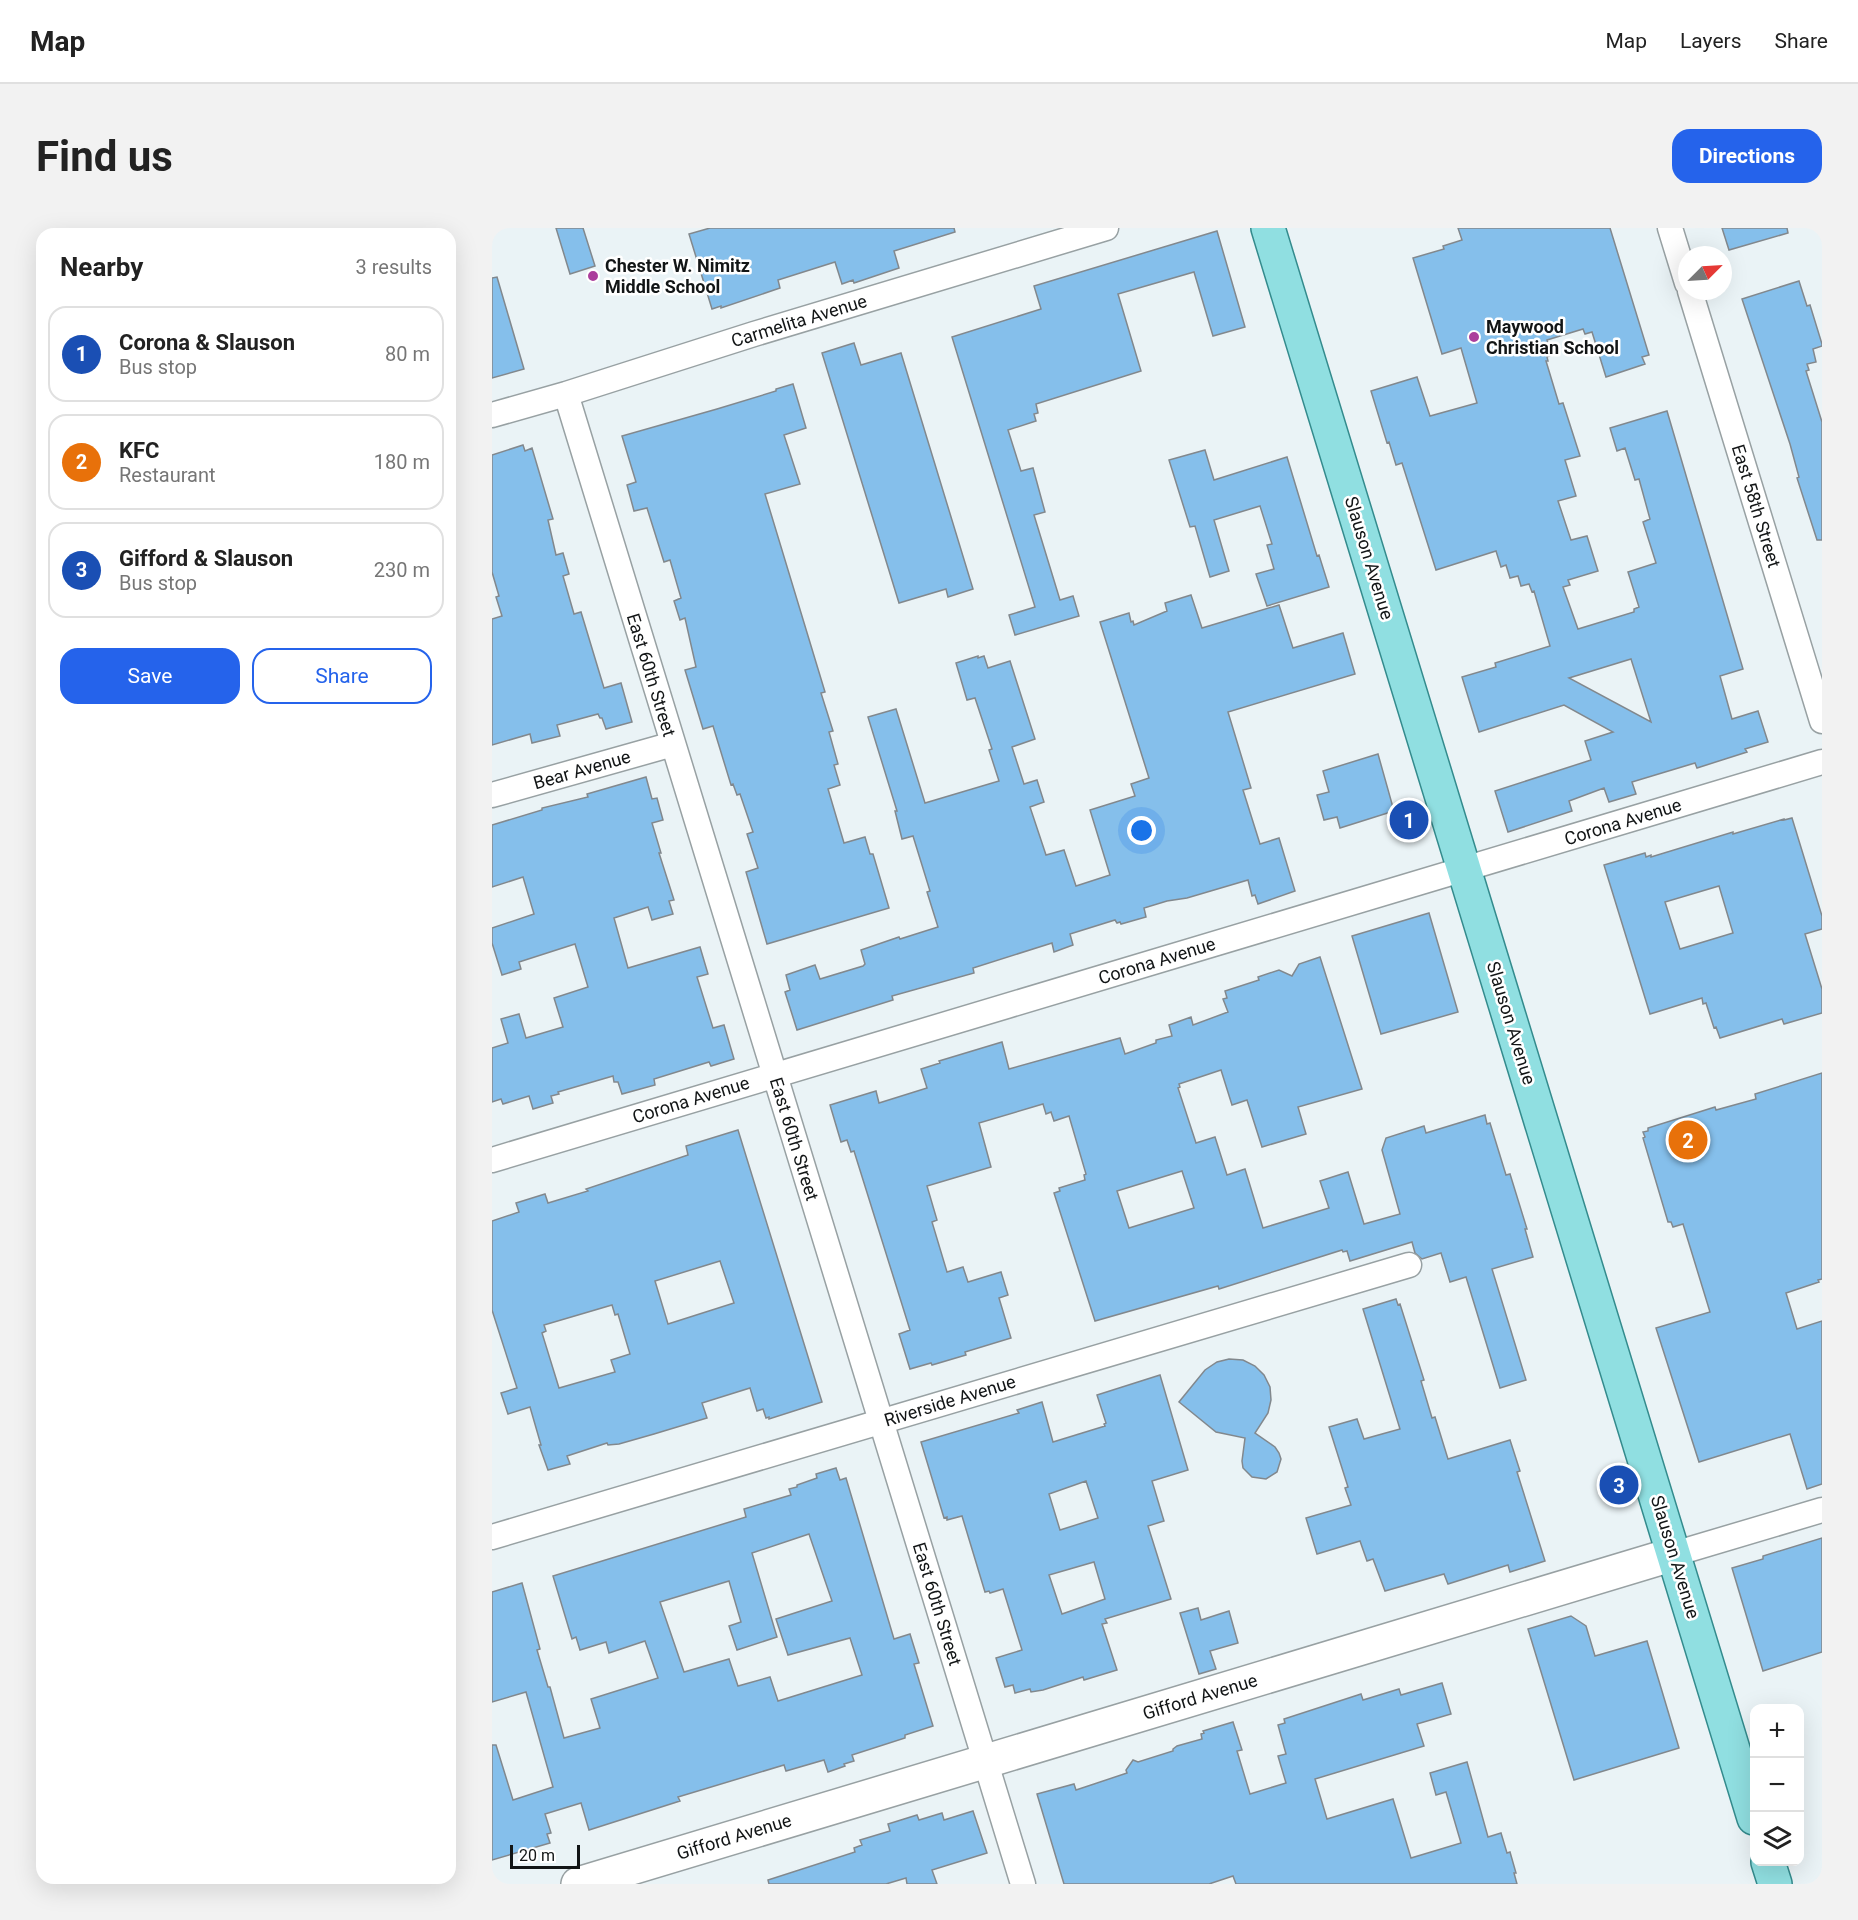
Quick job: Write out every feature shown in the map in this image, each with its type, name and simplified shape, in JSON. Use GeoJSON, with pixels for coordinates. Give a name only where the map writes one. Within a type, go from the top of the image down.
{"type":"FeatureCollection","features":[{"type":"Feature","properties":{"kind":"main road","name":"Slauson Avenue"},"geometry":{"type":"LineString","coordinates":[[1268,228],[1753,1812]]}},
{"type":"Feature","properties":{"kind":"main road"},"geometry":{"type":"LineString","coordinates":[[1769,1866],[1775,1884]]}},
{"type":"Feature","properties":{"kind":"street","name":"Carmelita Avenue"},"geometry":{"type":"LineString","coordinates":[[492,415],[1106,228]]}},
{"type":"Feature","properties":{"kind":"street"},"geometry":{"type":"LineString","coordinates":[[1670,228],[1678,254]]}},
{"type":"Feature","properties":{"kind":"street","name":"East 58th Street"},"geometry":{"type":"LineString","coordinates":[[1693,300],[1822,721]]}},
{"type":"Feature","properties":{"kind":"street","name":"East 60th Street"},"geometry":{"type":"LineString","coordinates":[[566,394],[1023,1884]]}},
{"type":"Feature","properties":{"kind":"street","name":"Bear Avenue"},"geometry":{"type":"LineString","coordinates":[[492,795],[673,744]]}},
{"type":"Feature","properties":{"kind":"street","name":"Corona Avenue"},"geometry":{"type":"LineString","coordinates":[[492,1160],[1822,762]]}},
{"type":"Feature","properties":{"kind":"street","name":"Riverside Avenue"},"geometry":{"type":"LineString","coordinates":[[492,1537],[1409,1265]]}},
{"type":"Feature","properties":{"kind":"street","name":"Gifford Avenue"},"geometry":{"type":"LineString","coordinates":[[578,1884],[1822,1510]]}},
{"type":"Feature","properties":{"kind":"building"},"geometry":{"type":"Polygon","coordinates":[[[556,228],[583,228],[595,266],[570,274],[556,228]]]}},
{"type":"Feature","properties":{"kind":"building"},"geometry":{"type":"Polygon","coordinates":[[[710,228],[954,228],[955,232],[894,251],[899,268],[854,283],[853,280],[842,284],[835,262],[778,280],[780,288],[712,309],[689,234],[710,228]]]}},
{"type":"Feature","properties":{"kind":"building"},"geometry":{"type":"Polygon","coordinates":[[[1458,228],[1610,228],[1649,355],[1642,357],[1645,364],[1606,377],[1592,332],[1585,334],[1583,329],[1547,340],[1551,355],[1546,361],[1559,404],[1563,403],[1580,456],[1565,460],[1576,496],[1558,501],[1571,540],[1587,536],[1598,571],[1568,580],[1570,585],[1563,587],[1578,629],[1634,612],[1634,609],[1639,607],[1628,572],[1656,563],[1643,522],[1650,519],[1639,479],[1635,480],[1625,448],[1617,451],[1610,428],[1667,411],[1743,669],[1720,676],[1732,719],[1758,711],[1768,742],[1745,749],[1747,752],[1697,768],[1695,763],[1632,782],[1636,794],[1609,802],[1604,788],[1569,801],[1572,811],[1508,832],[1495,791],[1591,760],[1585,741],[1613,732],[1564,705],[1479,732],[1462,677],[1496,667],[1495,663],[1550,646],[1534,591],[1532,592],[1529,584],[1521,586],[1518,576],[1510,578],[1506,565],[1501,567],[1496,551],[1436,570],[1402,463],[1396,465],[1371,391],[1417,377],[1430,416],[1477,403],[1461,348],[1442,354],[1413,258],[1444,249],[1443,246],[1462,240],[1458,228]],[[1631,659],[1569,678],[1651,722],[1631,659]]]}},
{"type":"Feature","properties":{"kind":"building"},"geometry":{"type":"Polygon","coordinates":[[[1722,228],[1787,228],[1788,233],[1732,249],[1732,246],[1728,246],[1722,228]]]}},
{"type":"Feature","properties":{"kind":"building"},"geometry":{"type":"Polygon","coordinates":[[[1217,231],[1245,327],[1213,336],[1194,272],[1118,294],[1141,371],[1036,404],[1038,413],[1034,414],[1036,421],[1008,430],[1021,471],[1033,468],[1045,512],[1034,515],[1060,600],[1073,596],[1079,616],[1015,635],[1009,615],[1035,607],[952,337],[1041,309],[1034,286],[1217,231]]]}},
{"type":"Feature","properties":{"kind":"building"},"geometry":{"type":"Polygon","coordinates":[[[497,277],[524,369],[492,378],[492,278],[497,277]]]}},
{"type":"Feature","properties":{"kind":"building"},"geometry":{"type":"Polygon","coordinates":[[[1799,281],[1807,306],[1810,305],[1822,344],[1813,349],[1816,362],[1807,364],[1809,370],[1806,371],[1822,422],[1822,540],[1817,540],[1797,478],[1799,477],[1790,444],[1742,299],[1799,281]]]}},
{"type":"Feature","properties":{"kind":"building"},"geometry":{"type":"Polygon","coordinates":[[[854,343],[861,365],[901,353],[973,589],[948,597],[946,589],[899,603],[822,353],[854,343]]]}},
{"type":"Feature","properties":{"kind":"building"},"geometry":{"type":"Polygon","coordinates":[[[793,384],[806,428],[784,435],[800,484],[765,494],[825,692],[821,693],[833,731],[829,732],[838,764],[834,765],[840,785],[828,789],[844,843],[865,837],[870,854],[873,854],[889,908],[767,944],[746,872],[758,868],[747,834],[753,832],[740,794],[737,795],[733,784],[731,785],[713,726],[703,729],[685,670],[696,667],[685,618],[680,620],[674,601],[681,598],[670,560],[664,562],[647,508],[634,511],[627,485],[636,482],[622,436],[717,409],[793,384]]]}},
{"type":"Feature","properties":{"kind":"building"},"geometry":{"type":"Polygon","coordinates":[[[523,445],[525,451],[532,448],[553,519],[548,520],[556,555],[563,553],[569,574],[563,576],[574,614],[581,612],[604,688],[621,683],[632,722],[606,729],[598,714],[557,725],[560,736],[532,743],[530,734],[492,745],[492,619],[502,616],[492,572],[492,455],[523,445]]]}},
{"type":"Feature","properties":{"kind":"building"},"geometry":{"type":"Polygon","coordinates":[[[1205,450],[1214,480],[1287,457],[1317,556],[1319,555],[1329,587],[1267,606],[1256,574],[1274,569],[1267,545],[1272,544],[1260,506],[1214,520],[1229,571],[1210,577],[1195,526],[1190,527],[1169,460],[1205,450]]]}},
{"type":"Feature","properties":{"kind":"building"},"geometry":{"type":"Polygon","coordinates":[[[1191,595],[1202,628],[1279,605],[1293,648],[1343,633],[1355,674],[1228,712],[1251,788],[1243,790],[1260,844],[1279,838],[1295,891],[1258,904],[1255,895],[1252,896],[1248,880],[1187,898],[1167,901],[1144,908],[1146,917],[1121,924],[1115,920],[1070,934],[1073,945],[1054,952],[1052,943],[973,968],[974,973],[892,996],[893,1000],[797,1030],[785,992],[790,990],[786,975],[815,965],[820,979],[863,966],[865,964],[861,950],[938,927],[927,892],[930,891],[913,836],[902,839],[895,811],[897,811],[868,717],[896,709],[925,803],[999,781],[989,750],[992,749],[975,698],[967,700],[956,663],[984,656],[988,668],[1010,661],[1035,739],[1012,747],[1024,784],[1037,780],[1044,802],[1030,807],[1046,855],[1064,850],[1076,886],[1110,875],[1090,810],[1135,796],[1131,784],[1149,778],[1100,622],[1129,613],[1134,625],[1167,611],[1165,603],[1191,595]]]}},
{"type":"Feature","properties":{"kind":"building"},"geometry":{"type":"Polygon","coordinates":[[[1378,754],[1394,811],[1340,828],[1337,817],[1324,820],[1317,795],[1329,792],[1323,771],[1378,754]]]}},
{"type":"Feature","properties":{"kind":"building"},"geometry":{"type":"Polygon","coordinates":[[[646,777],[652,799],[657,798],[663,820],[652,823],[674,900],[669,901],[673,914],[652,920],[648,907],[614,918],[628,968],[700,947],[708,974],[697,977],[713,1028],[724,1025],[734,1059],[711,1066],[709,1062],[654,1079],[655,1085],[622,1094],[613,1076],[558,1092],[559,1094],[551,1096],[553,1103],[533,1109],[529,1096],[503,1104],[501,1099],[492,1102],[492,1048],[508,1043],[501,1019],[519,1014],[526,1038],[563,1027],[554,998],[588,987],[575,944],[519,962],[521,969],[502,975],[492,943],[492,928],[534,914],[523,877],[492,887],[492,825],[542,810],[542,808],[588,797],[587,794],[646,777]]]}},
{"type":"Feature","properties":{"kind":"building"},"geometry":{"type":"Polygon","coordinates":[[[1792,818],[1822,916],[1822,929],[1805,934],[1822,989],[1822,1013],[1784,1024],[1782,1019],[1720,1038],[1702,998],[1650,1014],[1604,865],[1645,853],[1646,857],[1651,855],[1651,857],[1733,832],[1733,834],[1792,818]],[[1719,886],[1665,902],[1680,949],[1733,933],[1719,886]]]}},
{"type":"Feature","properties":{"kind":"building"},"geometry":{"type":"Polygon","coordinates":[[[1429,913],[1458,1012],[1381,1034],[1352,936],[1429,913]]]}},
{"type":"Feature","properties":{"kind":"building"},"geometry":{"type":"Polygon","coordinates":[[[1320,957],[1362,1089],[1298,1107],[1306,1134],[1262,1147],[1247,1100],[1232,1105],[1221,1070],[1179,1084],[1178,1088],[1196,1143],[1215,1137],[1227,1175],[1245,1169],[1263,1228],[1329,1208],[1320,1181],[1348,1172],[1364,1224],[1400,1214],[1382,1150],[1386,1138],[1424,1126],[1426,1133],[1485,1115],[1487,1124],[1490,1123],[1506,1175],[1510,1174],[1533,1257],[1492,1269],[1526,1380],[1500,1388],[1466,1277],[1450,1282],[1441,1253],[1422,1259],[1415,1253],[1412,1242],[1350,1261],[1347,1251],[1342,1250],[1219,1289],[1218,1286],[1095,1321],[1054,1193],[1060,1191],[1059,1188],[1085,1180],[1084,1175],[1086,1174],[1069,1116],[1054,1121],[1051,1112],[1046,1114],[1043,1104],[979,1123],[991,1167],[927,1186],[937,1220],[932,1222],[947,1272],[963,1267],[968,1282],[1001,1272],[1008,1295],[999,1298],[1011,1338],[965,1352],[966,1355],[910,1369],[899,1334],[910,1330],[854,1151],[851,1152],[847,1140],[841,1142],[830,1105],[876,1091],[879,1103],[927,1088],[921,1069],[940,1063],[939,1061],[1002,1042],[1009,1069],[1120,1038],[1125,1054],[1156,1043],[1156,1040],[1172,1036],[1169,1025],[1191,1017],[1193,1025],[1228,1012],[1223,999],[1227,998],[1225,991],[1259,980],[1258,977],[1279,970],[1292,976],[1299,964],[1320,957]],[[1182,1171],[1117,1191],[1129,1228],[1194,1208],[1182,1171]]]}},
{"type":"Feature","properties":{"kind":"building"},"geometry":{"type":"Polygon","coordinates":[[[1822,1073],[1822,1279],[1786,1293],[1797,1329],[1822,1321],[1822,1484],[1807,1489],[1790,1434],[1699,1462],[1656,1328],[1710,1312],[1683,1224],[1673,1227],[1671,1222],[1668,1222],[1643,1132],[1648,1131],[1648,1128],[1715,1107],[1716,1110],[1756,1099],[1755,1094],[1822,1073]]]}},
{"type":"Feature","properties":{"kind":"building"},"geometry":{"type":"Polygon","coordinates":[[[738,1130],[822,1402],[769,1419],[769,1417],[766,1418],[763,1409],[757,1411],[750,1388],[702,1403],[707,1418],[619,1444],[608,1445],[607,1443],[567,1456],[570,1464],[548,1470],[530,1407],[508,1414],[501,1393],[517,1388],[492,1310],[492,1221],[519,1212],[516,1203],[545,1194],[548,1203],[688,1155],[686,1146],[738,1130]],[[720,1261],[655,1281],[668,1324],[734,1303],[720,1261]],[[612,1305],[544,1325],[546,1331],[542,1333],[559,1388],[615,1372],[611,1360],[630,1354],[618,1314],[615,1315],[612,1305]]]}},
{"type":"Feature","properties":{"kind":"building"},"geometry":{"type":"Polygon","coordinates":[[[1396,1299],[1398,1305],[1400,1304],[1424,1380],[1421,1381],[1432,1418],[1435,1417],[1448,1459],[1510,1440],[1520,1471],[1517,1472],[1545,1561],[1510,1572],[1508,1565],[1448,1584],[1444,1574],[1385,1591],[1373,1559],[1367,1561],[1360,1541],[1317,1554],[1306,1518],[1351,1505],[1345,1488],[1348,1487],[1329,1427],[1357,1419],[1364,1439],[1400,1429],[1363,1309],[1396,1299]]]}},
{"type":"Feature","properties":{"kind":"building"},"geometry":{"type":"Polygon","coordinates":[[[1229,1359],[1243,1360],[1255,1366],[1264,1375],[1270,1387],[1271,1400],[1268,1413],[1255,1433],[1275,1447],[1281,1459],[1277,1472],[1266,1479],[1252,1477],[1243,1468],[1245,1438],[1216,1432],[1179,1402],[1205,1370],[1217,1362],[1229,1359]]]}},
{"type":"Feature","properties":{"kind":"building"},"geometry":{"type":"Polygon","coordinates":[[[1160,1375],[1188,1470],[1152,1481],[1164,1521],[1148,1526],[1171,1599],[1105,1619],[1107,1623],[1102,1624],[1117,1670],[1084,1680],[1083,1677],[1043,1690],[1031,1692],[1030,1689],[1015,1693],[1013,1685],[1005,1687],[996,1658],[1022,1650],[1003,1589],[990,1593],[985,1592],[962,1516],[947,1520],[947,1517],[944,1518],[921,1442],[1019,1413],[1017,1410],[1042,1402],[1053,1442],[1105,1426],[1097,1395],[1160,1375]],[[1086,1481],[1049,1494],[1060,1530],[1098,1518],[1086,1481]],[[1094,1562],[1049,1575],[1062,1614],[1105,1599],[1094,1562]]]}},
{"type":"Feature","properties":{"kind":"building"},"geometry":{"type":"Polygon","coordinates":[[[836,1468],[840,1480],[846,1478],[894,1639],[910,1634],[919,1663],[914,1664],[933,1726],[905,1735],[905,1738],[852,1755],[854,1761],[828,1772],[824,1760],[786,1771],[784,1765],[678,1797],[680,1801],[589,1830],[581,1803],[545,1814],[551,1833],[547,1834],[550,1843],[492,1860],[492,1745],[496,1745],[513,1800],[553,1787],[526,1692],[492,1702],[492,1592],[522,1583],[540,1649],[537,1650],[564,1738],[600,1728],[591,1699],[658,1678],[645,1641],[609,1653],[606,1642],[580,1650],[576,1637],[572,1639],[553,1576],[746,1517],[744,1509],[791,1495],[789,1489],[817,1478],[816,1474],[836,1468]],[[809,1534],[752,1553],[777,1637],[737,1650],[729,1626],[741,1622],[729,1581],[660,1602],[684,1672],[729,1659],[738,1686],[770,1677],[778,1701],[862,1675],[850,1638],[788,1655],[776,1619],[832,1601],[809,1534]]]}},
{"type":"Feature","properties":{"kind":"building"},"geometry":{"type":"Polygon","coordinates":[[[1822,1538],[1822,1652],[1763,1671],[1732,1568],[1822,1538]]]}},
{"type":"Feature","properties":{"kind":"building"},"geometry":{"type":"Polygon","coordinates":[[[1198,1608],[1201,1620],[1229,1611],[1238,1643],[1210,1651],[1216,1669],[1199,1674],[1180,1613],[1198,1608]]]}},
{"type":"Feature","properties":{"kind":"building"},"geometry":{"type":"Polygon","coordinates":[[[1571,1616],[1586,1626],[1595,1656],[1647,1641],[1679,1748],[1574,1780],[1528,1629],[1571,1616]]]}},
{"type":"Feature","properties":{"kind":"building"},"geometry":{"type":"Polygon","coordinates":[[[1442,1683],[1451,1714],[1417,1724],[1424,1746],[1315,1779],[1327,1819],[1393,1799],[1411,1858],[1461,1843],[1446,1792],[1436,1795],[1430,1773],[1467,1762],[1488,1837],[1501,1833],[1507,1853],[1510,1852],[1517,1884],[1236,1884],[1233,1876],[1209,1884],[1064,1884],[1037,1794],[1074,1784],[1076,1790],[1127,1773],[1126,1770],[1133,1760],[1138,1762],[1173,1751],[1177,1746],[1202,1739],[1203,1731],[1233,1722],[1242,1750],[1237,1751],[1250,1794],[1286,1783],[1278,1756],[1286,1754],[1278,1725],[1285,1723],[1284,1719],[1361,1694],[1363,1700],[1399,1689],[1401,1695],[1442,1683]]]}},
{"type":"Feature","properties":{"kind":"building"},"geometry":{"type":"Polygon","coordinates":[[[973,1811],[987,1853],[932,1870],[937,1884],[907,1884],[906,1878],[886,1884],[769,1884],[768,1880],[855,1852],[854,1848],[862,1845],[860,1840],[890,1831],[888,1824],[917,1815],[919,1820],[942,1813],[944,1820],[973,1811]]]}},
{"type":"Feature","properties":{"kind":"place","name":"Chester W. Nimitz Middle School"},"geometry":{"type":"Point","coordinates":[593,276]}},
{"type":"Feature","properties":{"kind":"place","name":"Maywood Christian School"},"geometry":{"type":"Point","coordinates":[1474,337]}},
{"type":"Feature","properties":{"kind":"place","name":"Corona & Slauson"},"geometry":{"type":"Point","coordinates":[1409,820]}},
{"type":"Feature","properties":{"kind":"place","name":"KFC"},"geometry":{"type":"Point","coordinates":[1688,1140]}},
{"type":"Feature","properties":{"kind":"place","name":"Gifford & Slauson"},"geometry":{"type":"Point","coordinates":[1619,1485]}}]}
